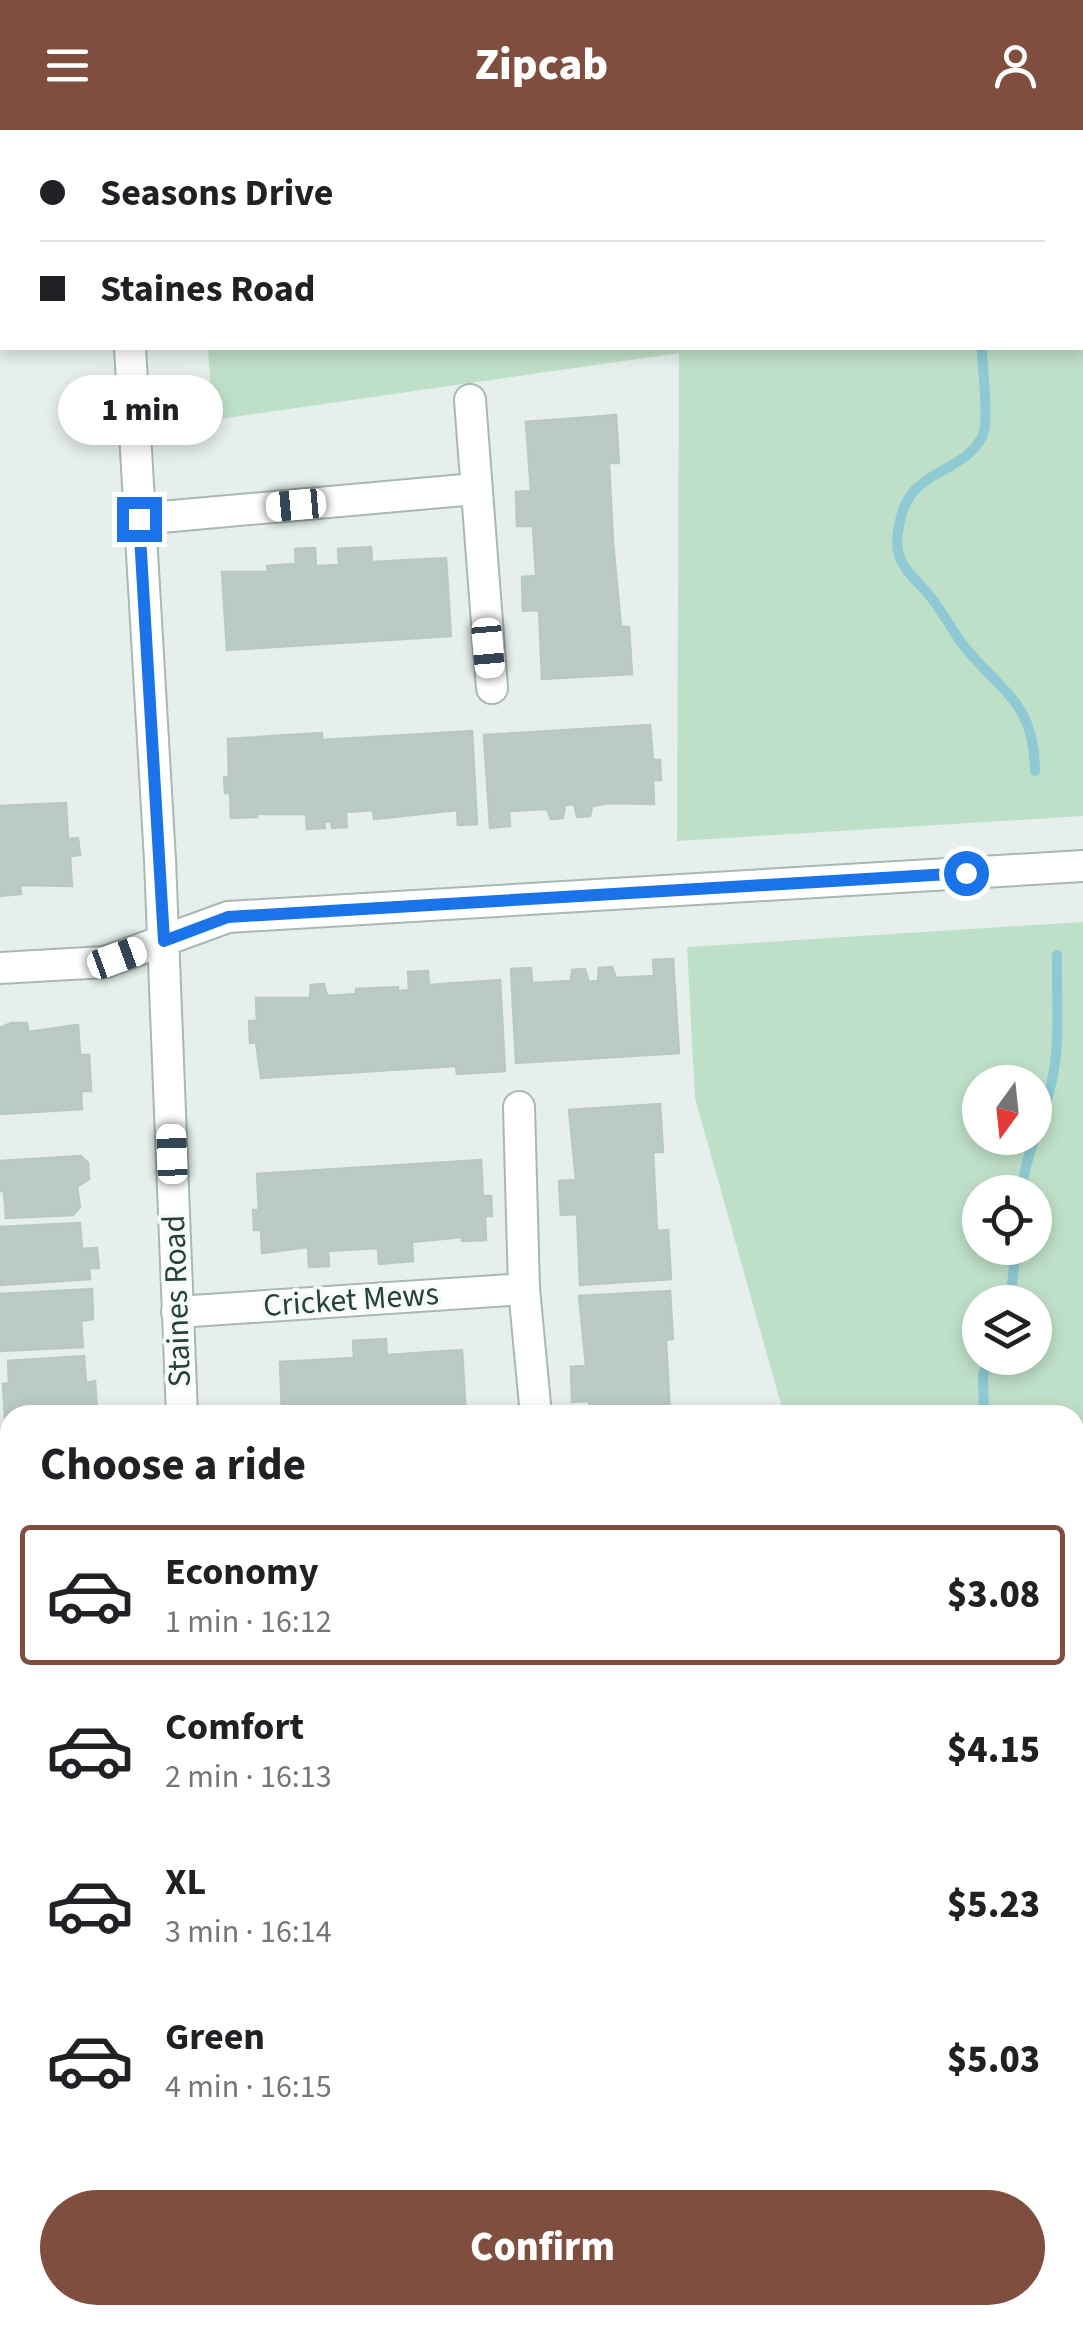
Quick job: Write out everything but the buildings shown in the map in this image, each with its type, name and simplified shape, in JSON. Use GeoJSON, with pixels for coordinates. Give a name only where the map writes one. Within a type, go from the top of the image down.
{"type":"FeatureCollection","features":[{"type":"Feature","properties":{"kind":"street","name":"Staines Road"},"geometry":{"type":"LineString","coordinates":[[130,350],[164,941],[182,1405]]}},
{"type":"Feature","properties":{"kind":"street"},"geometry":{"type":"LineString","coordinates":[[470,400],[492,688]]}},
{"type":"Feature","properties":{"kind":"street"},"geometry":{"type":"LineString","coordinates":[[139,519],[474,489]]}},
{"type":"Feature","properties":{"kind":"street"},"geometry":{"type":"LineString","coordinates":[[0,968],[105,962],[228,917],[1083,866]]}},
{"type":"Feature","properties":{"kind":"street"},"geometry":{"type":"LineString","coordinates":[[519,1106],[524,1288],[535,1405]]}},
{"type":"Feature","properties":{"kind":"street","name":"Cricket Mews"},"geometry":{"type":"LineString","coordinates":[[177,1312],[524,1288]]}},
{"type":"Feature","properties":{"kind":"green space"},"geometry":{"type":"Polygon","coordinates":[[[208,350],[1083,350],[1083,816],[677,841],[679,353],[213,420],[208,350]]]}},
{"type":"Feature","properties":{"kind":"green space"},"geometry":{"type":"Polygon","coordinates":[[[1083,922],[1083,1405],[781,1405],[695,1098],[687,947],[1083,922]]]}},
{"type":"Feature","properties":{"kind":"waterway"},"geometry":{"type":"LineString","coordinates":[[982,350],[986,408],[982,437],[962,459],[914,491],[900,521],[897,547],[908,572],[933,600],[967,650],[1016,703],[1030,731],[1035,771]]}},
{"type":"Feature","properties":{"kind":"waterway"},"geometry":{"type":"LineString","coordinates":[[1025,1175],[1055,1065],[1057,955]]}},
{"type":"Feature","properties":{"kind":"waterway"},"geometry":{"type":"LineString","coordinates":[[1012,1285],[1014,1265]]}},
{"type":"Feature","properties":{"kind":"waterway"},"geometry":{"type":"LineString","coordinates":[[983,1375],[984,1405]]}},
{"type":"Feature","properties":{"kind":"route"},"geometry":{"type":"LineString","coordinates":[[139,519],[164,941],[228,917],[966,873]]}}]}
